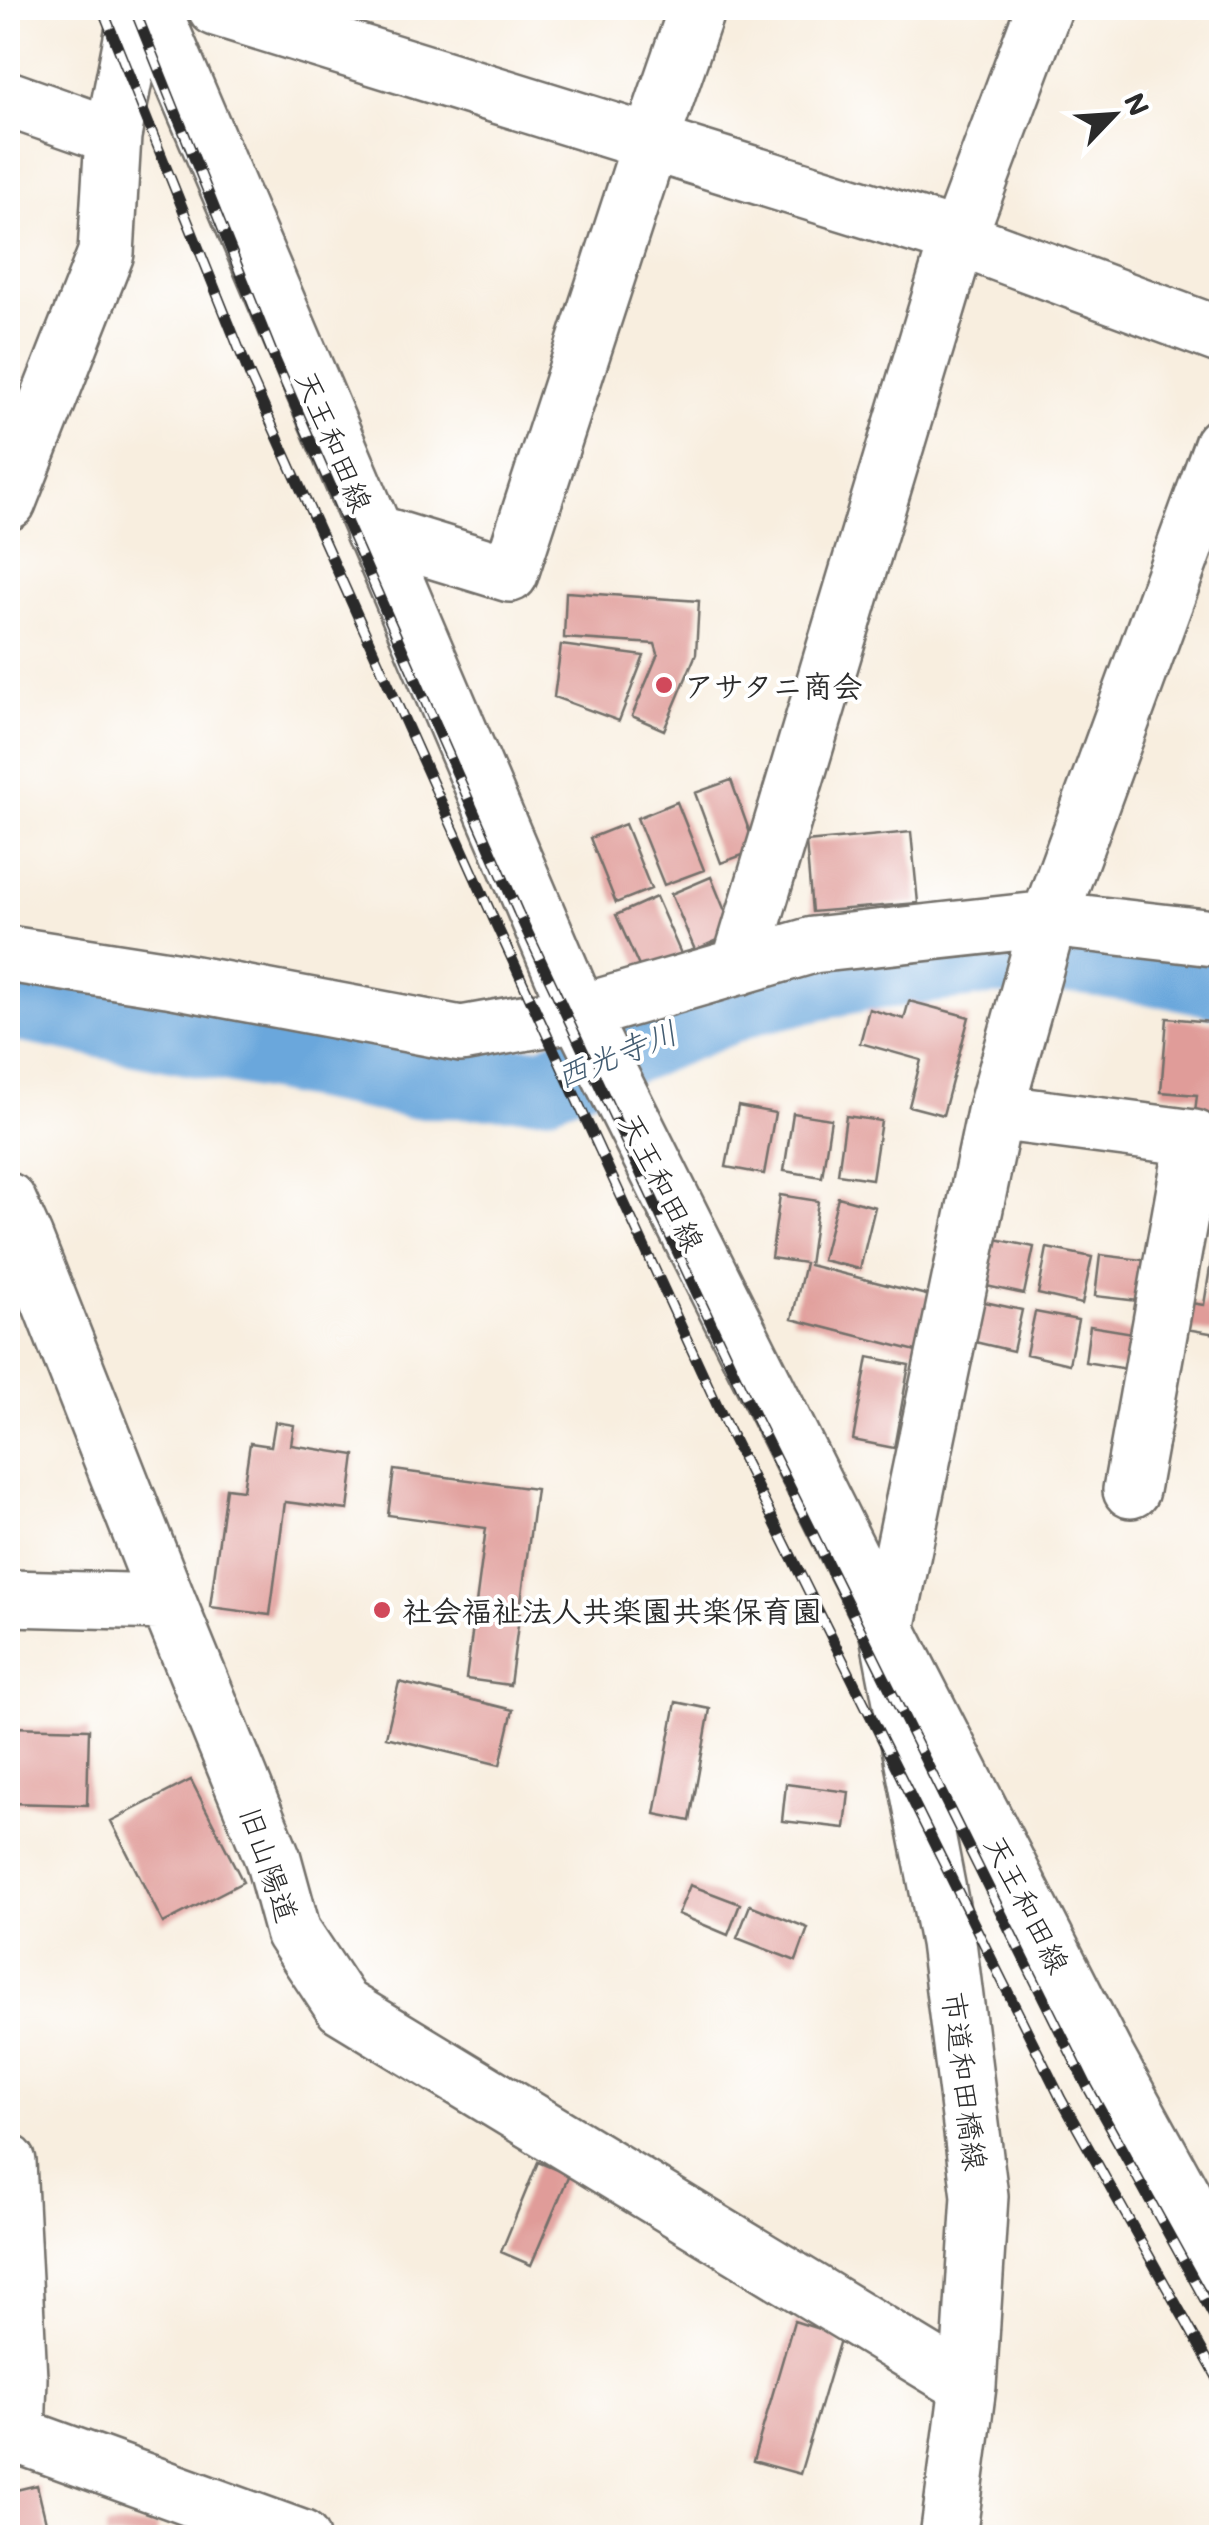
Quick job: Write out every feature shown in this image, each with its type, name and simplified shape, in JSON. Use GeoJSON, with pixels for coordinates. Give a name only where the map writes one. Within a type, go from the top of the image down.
{"type":"FeatureCollection","features":[{"type":"Feature","properties":{"kind":"street"},"geometry":{"type":"LineString","coordinates":[[8,502],[106,253],[112,136],[138,8]]}},
{"type":"Feature","properties":{"kind":"street","name":"天王和田線"},"geometry":{"type":"LineString","coordinates":[[152,8],[579,1013],[886,1629],[1104,2053],[1222,2266]]}},
{"type":"Feature","properties":{"kind":"street"},"geometry":{"type":"LineString","coordinates":[[216,8],[958,238],[1222,336]]}},
{"type":"Feature","properties":{"kind":"street"},"geometry":{"type":"LineString","coordinates":[[373,532],[510,574],[697,8]]}},
{"type":"Feature","properties":{"kind":"street"},"geometry":{"type":"LineString","coordinates":[[738,967],[958,238],[1044,8]]}},
{"type":"Feature","properties":{"kind":"street"},"geometry":{"type":"LineString","coordinates":[[8,100],[112,136]]}},
{"type":"Feature","properties":{"kind":"street"},"geometry":{"type":"LineString","coordinates":[[886,1629],[995,1112],[1049,919],[1222,445]]}},
{"type":"Feature","properties":{"kind":"street"},"geometry":{"type":"LineString","coordinates":[[8,954],[168,979],[461,1034],[579,1013],[813,945],[1049,919],[1222,938]]}},
{"type":"Feature","properties":{"kind":"street"},"geometry":{"type":"LineString","coordinates":[[995,1112],[1194,1138],[1132,1490]]}},
{"type":"Feature","properties":{"kind":"street","name":"旧山陽道"},"geometry":{"type":"LineString","coordinates":[[8,1201],[274,1859],[293,1932],[342,2006],[968,2386]]}},
{"type":"Feature","properties":{"kind":"street"},"geometry":{"type":"LineString","coordinates":[[8,1598],[168,1602]]}},
{"type":"Feature","properties":{"kind":"street","name":"市道和田橋線"},"geometry":{"type":"LineString","coordinates":[[886,1629],[948,1942],[980,2196],[968,2386],[948,2538]]}},
{"type":"Feature","properties":{"kind":"street"},"geometry":{"type":"LineString","coordinates":[[8,2162],[18,2378],[12,2435],[301,2538]]}},
{"type":"Feature","properties":{"kind":"building","name":"アサタニ商会"},"geometry":{"type":"Polygon","coordinates":[[[566,592],[699,601],[696,654],[664,730],[632,716],[658,654],[655,644],[564,638],[566,592]]]}},
{"type":"Feature","properties":{"kind":"building"},"geometry":{"type":"Polygon","coordinates":[[[561,645],[644,656],[619,721],[554,697],[561,645]]]}},
{"type":"Feature","properties":{"kind":"building"},"geometry":{"type":"Polygon","coordinates":[[[731,780],[756,850],[721,863],[695,793],[731,780]]]}},
{"type":"Feature","properties":{"kind":"building"},"geometry":{"type":"Polygon","coordinates":[[[677,802],[704,870],[664,885],[637,818],[677,802]]]}},
{"type":"Feature","properties":{"kind":"building"},"geometry":{"type":"Polygon","coordinates":[[[625,824],[651,889],[616,903],[590,838],[625,824]]]}},
{"type":"Feature","properties":{"kind":"building"},"geometry":{"type":"Polygon","coordinates":[[[911,832],[918,903],[812,912],[806,842],[911,832]]]}},
{"type":"Feature","properties":{"kind":"building"},"geometry":{"type":"Polygon","coordinates":[[[711,877],[734,933],[695,950],[671,894],[711,877]]]}},
{"type":"Feature","properties":{"kind":"building"},"geometry":{"type":"Polygon","coordinates":[[[656,897],[682,956],[642,973],[616,915],[656,897]]]}},
{"type":"Feature","properties":{"kind":"building"},"geometry":{"type":"Polygon","coordinates":[[[909,1001],[969,1017],[943,1115],[909,1106],[921,1060],[860,1043],[869,1009],[904,1019],[909,1001]]]}},
{"type":"Feature","properties":{"kind":"building"},"geometry":{"type":"Polygon","coordinates":[[[1167,1018],[1222,1023],[1222,1133],[1193,1130],[1197,1095],[1161,1092],[1167,1018]]]}},
{"type":"Feature","properties":{"kind":"building"},"geometry":{"type":"Polygon","coordinates":[[[738,1106],[775,1113],[764,1174],[726,1167],[738,1106]]]}},
{"type":"Feature","properties":{"kind":"building"},"geometry":{"type":"Polygon","coordinates":[[[793,1113],[831,1119],[822,1177],[784,1171],[793,1113]]]}},
{"type":"Feature","properties":{"kind":"building"},"geometry":{"type":"Polygon","coordinates":[[[846,1116],[881,1121],[872,1179],[838,1174],[846,1116]]]}},
{"type":"Feature","properties":{"kind":"building"},"geometry":{"type":"Polygon","coordinates":[[[780,1195],[818,1201],[809,1265],[930,1296],[916,1351],[792,1319],[805,1263],[771,1258],[780,1195]]]}},
{"type":"Feature","properties":{"kind":"building"},"geometry":{"type":"Polygon","coordinates":[[[838,1197],[875,1207],[860,1269],[822,1260],[838,1197]]]}},
{"type":"Feature","properties":{"kind":"building"},"geometry":{"type":"Polygon","coordinates":[[[986,1237],[1034,1247],[1024,1294],[977,1284],[986,1237]]]}},
{"type":"Feature","properties":{"kind":"building"},"geometry":{"type":"Polygon","coordinates":[[[1047,1248],[1092,1257],[1082,1304],[1038,1294],[1047,1248]]]}},
{"type":"Feature","properties":{"kind":"building"},"geometry":{"type":"Polygon","coordinates":[[[1100,1255],[1143,1260],[1139,1301],[1095,1296],[1100,1255]]]}},
{"type":"Feature","properties":{"kind":"building"},"geometry":{"type":"Polygon","coordinates":[[[1211,1262],[1222,1264],[1222,1335],[1180,1328],[1184,1302],[1204,1305],[1211,1262]]]}},
{"type":"Feature","properties":{"kind":"building"},"geometry":{"type":"Polygon","coordinates":[[[980,1301],[1022,1310],[1013,1351],[971,1341],[980,1301]]]}},
{"type":"Feature","properties":{"kind":"building"},"geometry":{"type":"Polygon","coordinates":[[[1035,1312],[1078,1320],[1069,1364],[1026,1354],[1035,1312]]]}},
{"type":"Feature","properties":{"kind":"building"},"geometry":{"type":"Polygon","coordinates":[[[1090,1326],[1133,1333],[1127,1369],[1085,1362],[1090,1326]]]}},
{"type":"Feature","properties":{"kind":"building"},"geometry":{"type":"Polygon","coordinates":[[[868,1357],[909,1365],[894,1448],[853,1440],[868,1357]]]}},
{"type":"Feature","properties":{"kind":"building"},"geometry":{"type":"Polygon","coordinates":[[[275,1422],[294,1425],[291,1445],[355,1455],[348,1510],[285,1502],[270,1615],[210,1607],[226,1488],[243,1490],[250,1443],[271,1446],[275,1422]]]}},
{"type":"Feature","properties":{"kind":"building"},"geometry":{"type":"Polygon","coordinates":[[[394,1470],[536,1489],[510,1685],[466,1679],[486,1528],[388,1515],[394,1470]]]}},
{"type":"Feature","properties":{"kind":"building"},"geometry":{"type":"Polygon","coordinates":[[[399,1682],[513,1710],[500,1765],[386,1737],[399,1682]]]}},
{"type":"Feature","properties":{"kind":"building"},"geometry":{"type":"Polygon","coordinates":[[[676,1702],[710,1709],[690,1821],[655,1814],[676,1702]]]}},
{"type":"Feature","properties":{"kind":"building"},"geometry":{"type":"Polygon","coordinates":[[[8,1727],[89,1729],[87,1805],[8,1803],[8,1727]]]}},
{"type":"Feature","properties":{"kind":"building"},"geometry":{"type":"Polygon","coordinates":[[[191,1780],[243,1882],[163,1923],[111,1821],[191,1780]]]}},
{"type":"Feature","properties":{"kind":"building"},"geometry":{"type":"Polygon","coordinates":[[[786,1784],[849,1792],[845,1828],[782,1821],[786,1784]]]}},
{"type":"Feature","properties":{"kind":"building"},"geometry":{"type":"Polygon","coordinates":[[[690,1885],[740,1904],[728,1935],[678,1914],[690,1885]]]}},
{"type":"Feature","properties":{"kind":"building"},"geometry":{"type":"Polygon","coordinates":[[[750,1905],[808,1928],[796,1961],[737,1938],[750,1905]]]}},
{"type":"Feature","properties":{"kind":"building"},"geometry":{"type":"Polygon","coordinates":[[[538,2162],[569,2175],[531,2265],[501,2252],[538,2162]]]}},
{"type":"Feature","properties":{"kind":"building"},"geometry":{"type":"Polygon","coordinates":[[[794,2321],[841,2336],[800,2474],[753,2461],[794,2321]]]}},
{"type":"Feature","properties":{"kind":"building"},"geometry":{"type":"Polygon","coordinates":[[[37,2485],[49,2535],[8,2538],[8,2492],[37,2485]]]}},
{"type":"Feature","properties":{"kind":"building"},"geometry":{"type":"Polygon","coordinates":[[[106,2526],[157,2526],[157,2538],[106,2538],[106,2526]]]}},
{"type":"Feature","properties":{"kind":"building"},"geometry":{"type":"Polygon","coordinates":[[[181,2527],[211,2537],[211,2538],[178,2538],[181,2527]]]}},
{"type":"Feature","properties":{"kind":"waterway","name":"西光寺川"},"geometry":{"type":"LineString","coordinates":[[8,1004],[410,1082],[544,1083],[751,999],[857,976],[991,960],[1077,958],[1222,983]]}},
{"type":"Feature","properties":{"kind":"railway"},"geometry":{"type":"LineString","coordinates":[[102,8],[250,376],[729,1431],[1061,2099],[1222,2386]]}},
{"type":"Feature","properties":{"kind":"railway"},"geometry":{"type":"LineString","coordinates":[[134,8],[276,362],[518,912],[755,1417],[1087,2086],[1222,2331]]}},
{"type":"Feature","properties":{"kind":"place","name":"アサタニ商会"},"geometry":{"type":"Point","coordinates":[664,685]}},
{"type":"Feature","properties":{"kind":"place","name":"社会福祉法人共楽園共楽保育園"},"geometry":{"type":"Point","coordinates":[382,1610]}}]}
